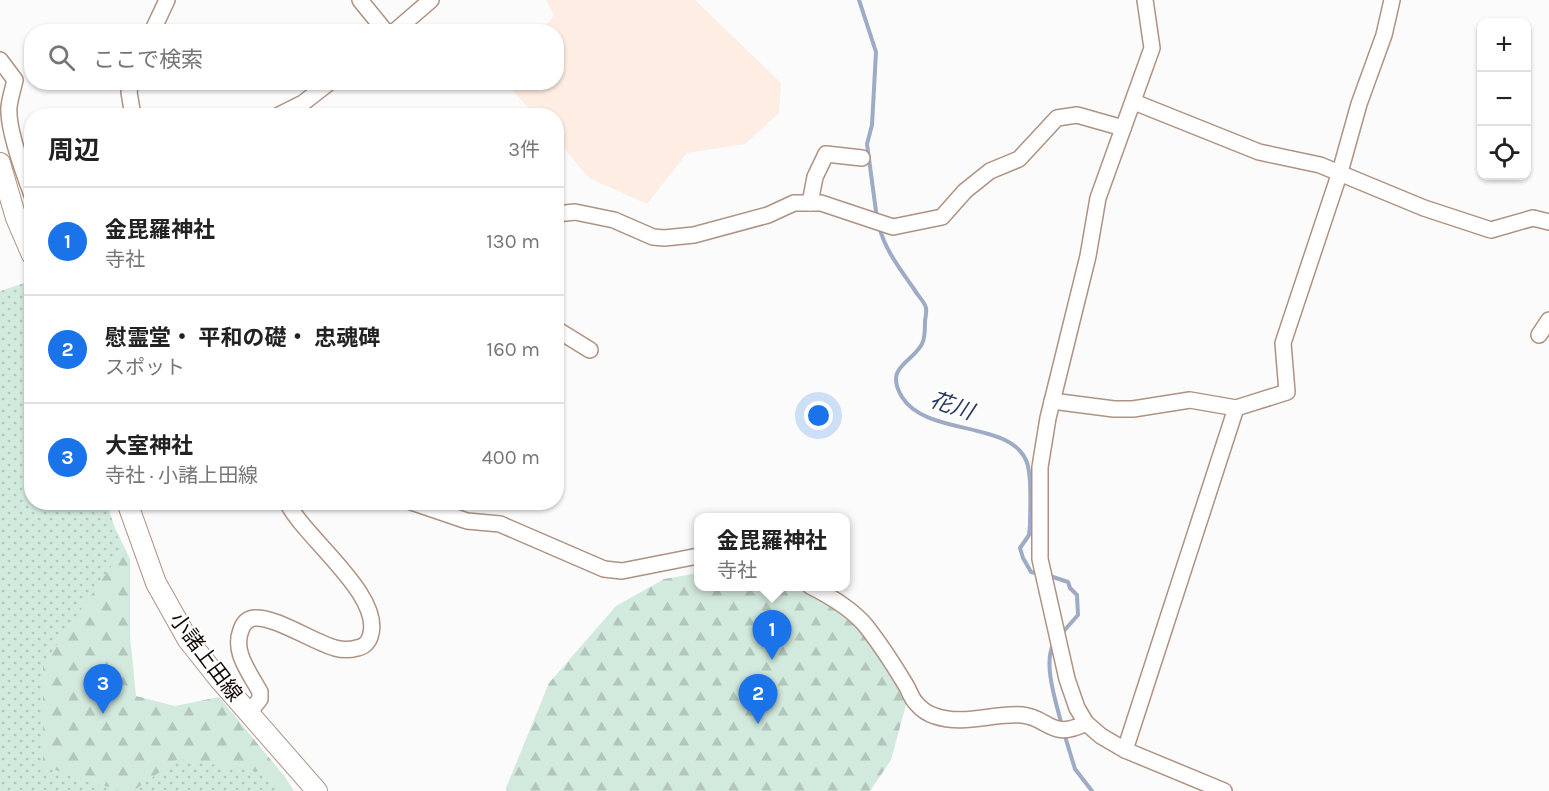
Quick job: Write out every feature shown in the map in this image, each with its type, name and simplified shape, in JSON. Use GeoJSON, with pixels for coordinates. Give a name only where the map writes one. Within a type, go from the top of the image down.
{"type":"FeatureCollection","features":[{"type":"Feature","properties":{"kind":"main road"},"geometry":{"type":"LineString","coordinates":[[0,163],[16,218],[24,236]]}},
{"type":"Feature","properties":{"kind":"main road","name":"小諸上田線"},"geometry":{"type":"LineString","coordinates":[[131,510],[156,583],[178,623],[200,654],[317,791]]}},
{"type":"Feature","properties":{"kind":"street"},"geometry":{"type":"LineString","coordinates":[[156,24],[167,0]]}},
{"type":"Feature","properties":{"kind":"street"},"geometry":{"type":"LineString","coordinates":[[360,0],[380,24]]}},
{"type":"Feature","properties":{"kind":"street"},"geometry":{"type":"LineString","coordinates":[[403,24],[431,0]]}},
{"type":"Feature","properties":{"kind":"street"},"geometry":{"type":"LineString","coordinates":[[1144,0],[1152,48],[1098,198],[1088,256],[1052,401],[1040,467],[1040,559],[1067,679],[1077,708],[1086,723],[1101,736],[1125,750],[1224,791]]}},
{"type":"Feature","properties":{"kind":"street"},"geometry":{"type":"LineString","coordinates":[[1052,401],[1114,409],[1146,408],[1190,400],[1236,408],[1287,392],[1283,343],[1340,172],[1359,104],[1384,35],[1392,0]]}},
{"type":"Feature","properties":{"kind":"street"},"geometry":{"type":"LineString","coordinates":[[0,60],[15,80],[9,108],[10,120],[24,170]]}},
{"type":"Feature","properties":{"kind":"street"},"geometry":{"type":"LineString","coordinates":[[129,90],[132,108]]}},
{"type":"Feature","properties":{"kind":"street"},"geometry":{"type":"LineString","coordinates":[[307,108],[323,90]]}},
{"type":"Feature","properties":{"kind":"street"},"geometry":{"type":"LineString","coordinates":[[1134,102],[1258,152],[1320,165],[1424,208],[1491,230],[1533,218],[1549,222]]}},
{"type":"Feature","properties":{"kind":"street"},"geometry":{"type":"LineString","coordinates":[[564,213],[575,212],[614,220],[653,237],[664,238],[694,235],[768,215],[794,203],[821,203],[893,227],[942,217],[965,191],[990,171],[1018,159],[1057,118],[1077,115],[1123,128]]}},
{"type":"Feature","properties":{"kind":"street"},"geometry":{"type":"LineString","coordinates":[[810,203],[815,177],[826,154],[862,158]]}},
{"type":"Feature","properties":{"kind":"street"},"geometry":{"type":"LineString","coordinates":[[1539,335],[1549,320]]}},
{"type":"Feature","properties":{"kind":"street"},"geometry":{"type":"LineString","coordinates":[[564,333],[590,350]]}},
{"type":"Feature","properties":{"kind":"street"},"geometry":{"type":"LineString","coordinates":[[1125,750],[1236,408]]}},
{"type":"Feature","properties":{"kind":"street"},"geometry":{"type":"LineString","coordinates":[[249,713],[260,699],[260,692],[239,653],[237,642],[246,621],[254,618],[275,623],[337,649],[360,648],[369,642],[372,633],[373,625],[370,614],[351,578],[310,534],[292,510]]}},
{"type":"Feature","properties":{"kind":"street"},"geometry":{"type":"LineString","coordinates":[[435,510],[467,521],[500,524],[604,569],[622,571],[694,557]]}},
{"type":"Feature","properties":{"kind":"street"},"geometry":{"type":"LineString","coordinates":[[819,591],[838,602],[864,624],[915,702],[921,709],[934,716],[951,720],[975,720],[1024,715],[1050,728],[1060,729],[1072,729],[1086,723]]}},
{"type":"Feature","properties":{"kind":"shaded area"},"geometry":{"type":"Polygon","coordinates":[[[546,0],[695,0],[781,83],[779,113],[745,144],[687,153],[647,204],[589,178],[564,148],[564,108],[529,108],[512,90],[564,90],[564,24],[547,24],[554,15],[546,0]]]}},
{"type":"Feature","properties":{"kind":"green space"},"geometry":{"type":"Polygon","coordinates":[[[24,283],[24,510],[109,510],[122,551],[43,664],[43,766],[121,791],[0,791],[0,291],[24,283]]]}},
{"type":"Feature","properties":{"kind":"green space"},"geometry":{"type":"Polygon","coordinates":[[[0,374],[24,470],[24,510],[106,510],[130,559],[130,636],[136,696],[175,706],[219,697],[294,791],[0,791],[0,374]]]}},
{"type":"Feature","properties":{"kind":"green space"},"geometry":{"type":"Polygon","coordinates":[[[694,574],[694,591],[814,591],[853,607],[913,679],[891,760],[870,791],[507,791],[506,788],[549,683],[616,606],[664,579],[694,574]]]}},
{"type":"Feature","properties":{"kind":"green space"},"geometry":{"type":"Polygon","coordinates":[[[178,759],[267,773],[281,791],[133,791],[178,759]]]}},
{"type":"Feature","properties":{"kind":"waterway","name":"花川"},"geometry":{"type":"LineString","coordinates":[[859,0],[876,52],[872,125],[867,144],[877,219]]}},
{"type":"Feature","properties":{"kind":"waterway","name":"花川"},"geometry":{"type":"LineString","coordinates":[[879,226],[889,251],[924,303],[926,310],[923,342],[898,372],[897,387],[902,397],[914,410],[931,418],[990,434],[1007,441],[1020,451],[1028,466],[1031,496],[1029,535],[1020,548],[1031,572],[1040,574]]}},
{"type":"Feature","properties":{"kind":"waterway","name":"花川"},"geometry":{"type":"LineString","coordinates":[[1047,575],[1068,582],[1077,595],[1078,615],[1062,633]]}},
{"type":"Feature","properties":{"kind":"waterway","name":"花川"},"geometry":{"type":"LineString","coordinates":[[1054,643],[1049,661],[1050,673],[1062,726]]}},
{"type":"Feature","properties":{"kind":"waterway","name":"花川"},"geometry":{"type":"LineString","coordinates":[[1064,733],[1075,769],[1092,791]]}},
{"type":"Feature","properties":{"kind":"place","name":"金毘羅神社"},"geometry":{"type":"Point","coordinates":[772,660]}},
{"type":"Feature","properties":{"kind":"place","name":"大室神社"},"geometry":{"type":"Point","coordinates":[103,714]}},
{"type":"Feature","properties":{"kind":"place","name":"慰霊堂・ 平和の礎・ 忠魂碑"},"geometry":{"type":"Point","coordinates":[758,724]}}]}
